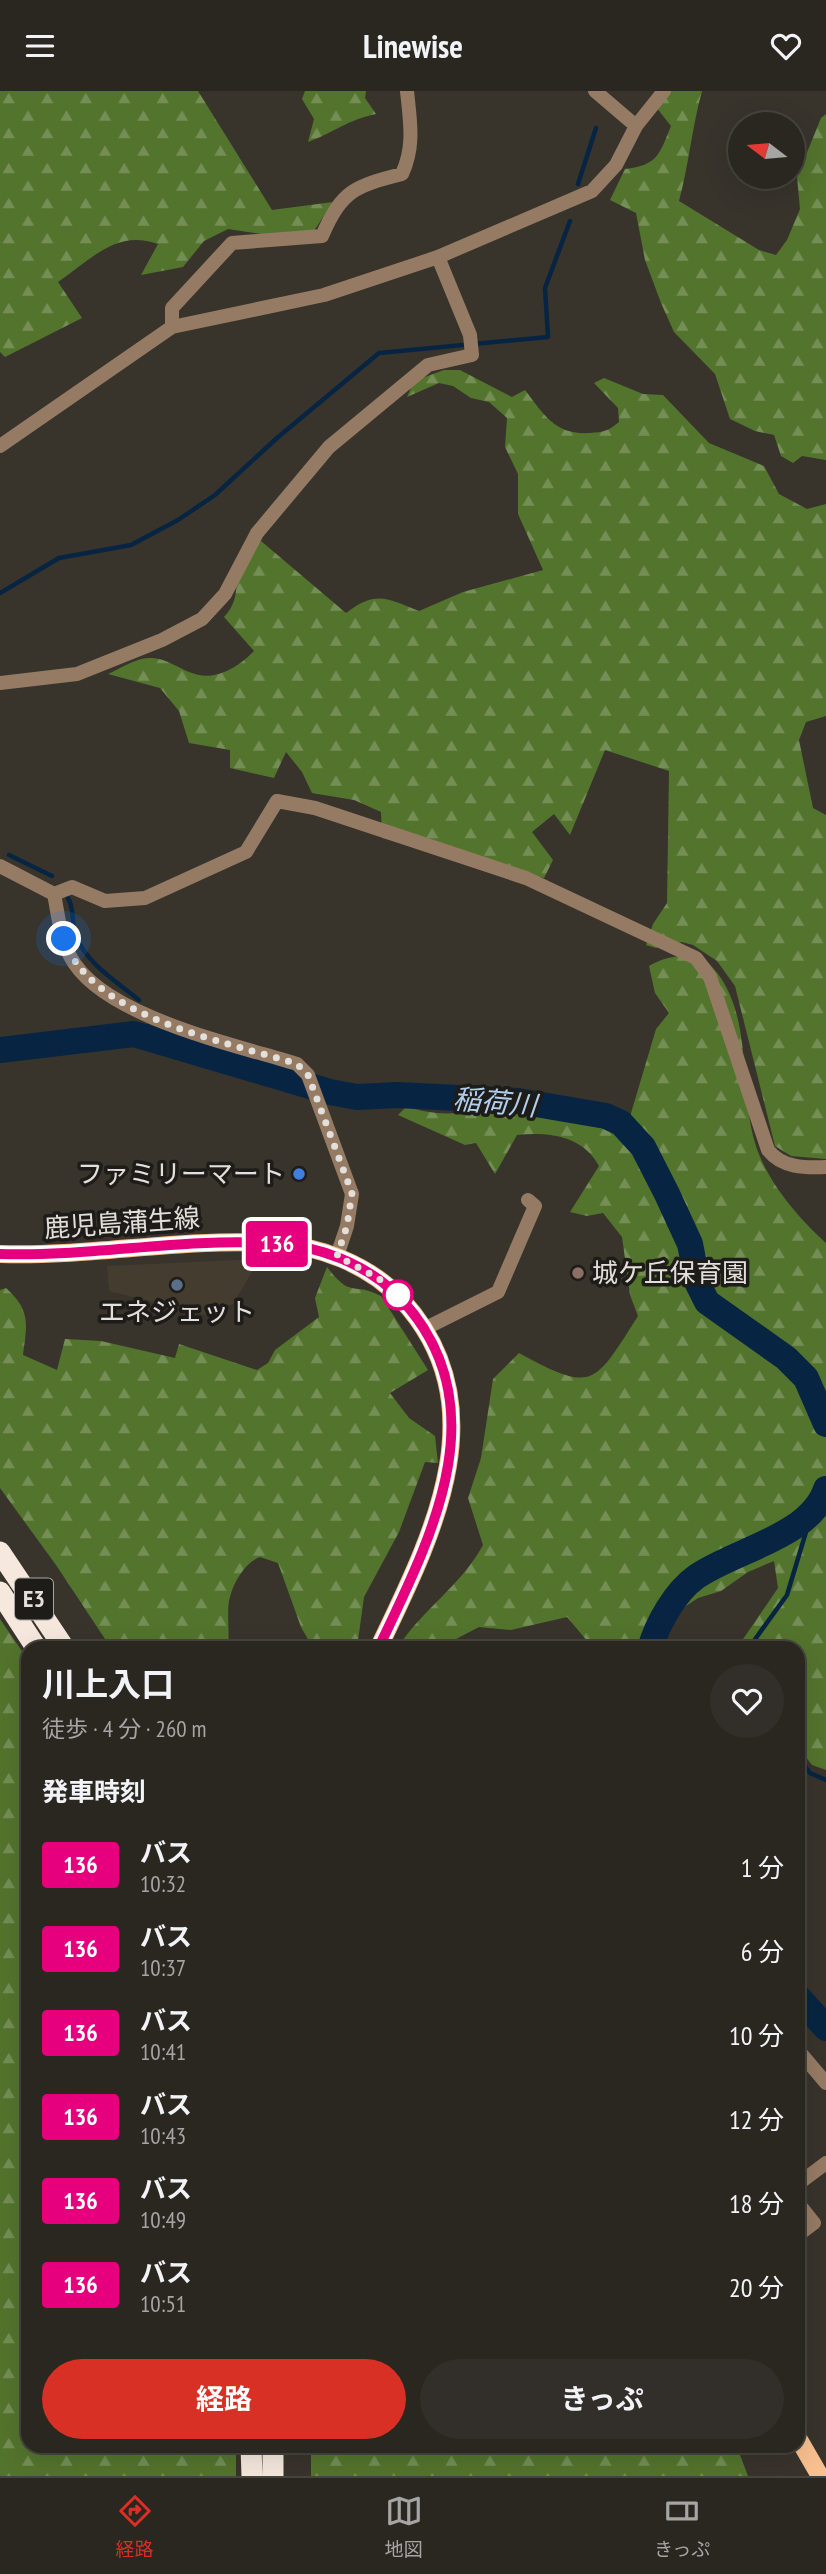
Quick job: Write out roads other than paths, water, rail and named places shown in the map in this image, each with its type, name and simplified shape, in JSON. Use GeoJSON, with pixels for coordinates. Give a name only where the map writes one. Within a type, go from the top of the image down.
{"type":"FeatureCollection","features":[{"type":"Feature","properties":{"kind":"highway","name":"E3"},"geometry":{"type":"LineString","coordinates":[[0,1552],[60,1641]]}},
{"type":"Feature","properties":{"kind":"highway","name":"E3"},"geometry":{"type":"LineString","coordinates":[[0,1592],[32,1641]]}},
{"type":"Feature","properties":{"kind":"highway"},"geometry":{"type":"LineString","coordinates":[[251,2453],[251,2476]]}},
{"type":"Feature","properties":{"kind":"highway"},"geometry":{"type":"LineString","coordinates":[[273,2453],[273,2476]]}},
{"type":"Feature","properties":{"kind":"main road","name":"鹿児島蒲生線"},"geometry":{"type":"LineString","coordinates":[[0,1254],[61,1255],[260,1243],[301,1247],[337,1256],[378,1278],[397,1295],[424,1329],[447,1377],[453,1429],[450,1462],[425,1544],[382,1641]]}},
{"type":"Feature","properties":{"kind":"main road"},"geometry":{"type":"LineString","coordinates":[[805,2450],[820,2476]]}},
{"type":"Feature","properties":{"kind":"street"},"geometry":{"type":"LineString","coordinates":[[172,327],[172,309],[233,243],[322,236],[332,213],[358,186],[402,174],[409,159],[412,134],[407,91]]}},
{"type":"Feature","properties":{"kind":"street"},"geometry":{"type":"LineString","coordinates":[[595,91],[636,126]]}},
{"type":"Feature","properties":{"kind":"street"},"geometry":{"type":"LineString","coordinates":[[0,446],[172,327],[295,303],[438,257],[592,191],[625,153],[636,126],[664,91]]}},
{"type":"Feature","properties":{"kind":"street"},"geometry":{"type":"LineString","coordinates":[[0,683],[76,674],[162,640],[202,619],[225,594],[257,533],[329,447],[428,365],[472,355],[470,335],[438,257]]}},
{"type":"Feature","properties":{"kind":"street"},"geometry":{"type":"LineString","coordinates":[[54,894],[72,887],[105,901],[145,898],[246,852],[278,801],[315,808],[513,873],[696,958],[710,977],[768,1150],[779,1161],[791,1165],[826,1167]]}},
{"type":"Feature","properties":{"kind":"street"},"geometry":{"type":"LineString","coordinates":[[0,866],[54,894],[71,958],[94,983],[129,1009],[297,1064],[308,1075],[352,1193],[347,1226],[337,1256]]}},
{"type":"Feature","properties":{"kind":"street"},"geometry":{"type":"LineString","coordinates":[[424,1329],[498,1292],[536,1206],[528,1200]]}},
{"type":"Feature","properties":{"kind":"street"},"geometry":{"type":"LineString","coordinates":[[805,2058],[826,2083]]}},
{"type":"Feature","properties":{"kind":"street"},"geometry":{"type":"LineString","coordinates":[[805,2180],[826,2163]]}},
{"type":"Feature","properties":{"kind":"street"},"geometry":{"type":"LineString","coordinates":[[805,2212],[814,2223],[805,2230]]}},
{"type":"Feature","properties":{"kind":"waterway"},"geometry":{"type":"LineString","coordinates":[[578,184],[596,128]]}},
{"type":"Feature","properties":{"kind":"waterway"},"geometry":{"type":"LineString","coordinates":[[0,593],[59,558],[131,545],[178,520],[215,495],[277,438],[379,353],[548,337],[545,288],[570,221]]}},
{"type":"Feature","properties":{"kind":"waterway"},"geometry":{"type":"LineString","coordinates":[[9,855],[52,876]]}},
{"type":"Feature","properties":{"kind":"waterway"},"geometry":{"type":"LineString","coordinates":[[68,898],[76,936],[87,955],[139,1000]]}},
{"type":"Feature","properties":{"kind":"waterway"},"geometry":{"type":"LineString","coordinates":[[148,1026],[152,1040]]}},
{"type":"Feature","properties":{"kind":"waterway","name":"稲荷川"},"geometry":{"type":"LineString","coordinates":[[0,1050],[134,1034],[330,1092],[357,1097],[397,1095],[518,1101],[606,1116],[621,1123],[643,1147],[690,1244],[698,1284],[707,1302],[786,1358],[806,1378],[826,1424]]}},
{"type":"Feature","properties":{"kind":"waterway","name":"稲荷川"},"geometry":{"type":"LineString","coordinates":[[653,1641],[668,1609],[688,1583],[712,1567],[788,1531],[817,1505],[826,1489]]}},
{"type":"Feature","properties":{"kind":"waterway"},"geometry":{"type":"LineString","coordinates":[[754,1641],[787,1595],[812,1512]]}},
{"type":"Feature","properties":{"kind":"waterway"},"geometry":{"type":"LineString","coordinates":[[805,1766],[810,1773],[826,1780]]}},
{"type":"Feature","properties":{"kind":"waterway","name":"稲荷川"},"geometry":{"type":"LineString","coordinates":[[805,2005],[826,2028]]}},
{"type":"Feature","properties":{"kind":"place","name":"ファミリーマート"},"geometry":{"type":"Point","coordinates":[299,1174]}},
{"type":"Feature","properties":{"kind":"place","name":"城ケ丘保育園"},"geometry":{"type":"Point","coordinates":[578,1273]}},
{"type":"Feature","properties":{"kind":"place","name":"エネジェット"},"geometry":{"type":"Point","coordinates":[177,1285]}}]}
